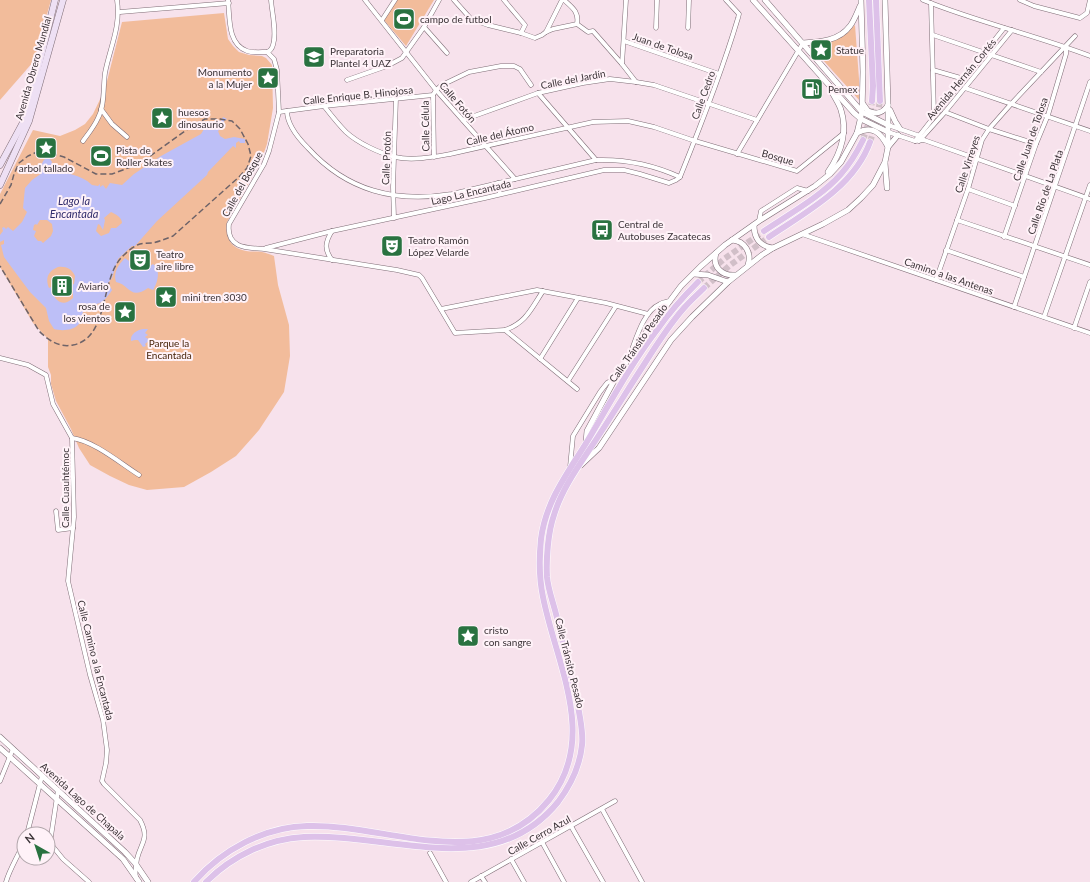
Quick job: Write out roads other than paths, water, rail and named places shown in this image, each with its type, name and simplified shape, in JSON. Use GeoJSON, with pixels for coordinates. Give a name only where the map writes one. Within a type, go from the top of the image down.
{"type":"FeatureCollection","features":[{"type":"Feature","properties":{"kind":"main road","name":"Avenida Obrero Mundial"},"geometry":{"type":"LineString","coordinates":[[0,165],[26,117],[55,0]]}},
{"type":"Feature","properties":{"kind":"main road","name":"Avenida Obrero Mundial"},"geometry":{"type":"LineString","coordinates":[[0,185],[30,121],[63,0]]}},
{"type":"Feature","properties":{"kind":"main road"},"geometry":{"type":"LineString","coordinates":[[869,0],[873,86],[872,101]]}},
{"type":"Feature","properties":{"kind":"main road"},"geometry":{"type":"LineString","coordinates":[[876,0],[880,101]]}},
{"type":"Feature","properties":{"kind":"main road"},"geometry":{"type":"LineString","coordinates":[[764,231],[825,189],[840,176],[854,157],[863,140]]}},
{"type":"Feature","properties":{"kind":"main road"},"geometry":{"type":"LineString","coordinates":[[769,236],[819,203],[841,185],[860,162],[870,142]]}},
{"type":"Feature","properties":{"kind":"main road","name":"Calle Tránsito Pesado"},"geometry":{"type":"LineString","coordinates":[[194,882],[209,866],[229,851],[247,841],[280,830],[305,826],[318,826],[356,829],[435,842],[470,842],[484,840],[504,834],[524,823],[544,806],[564,775],[571,751],[573,733],[571,705],[543,598],[540,566],[541,542],[546,516],[550,505],[570,467],[656,330],[678,302],[698,282]]}},
{"type":"Feature","properties":{"kind":"main road","name":"Calle Tránsito Pesado"},"geometry":{"type":"LineString","coordinates":[[491,850],[519,840],[536,828],[558,803],[572,778],[583,744],[579,710],[547,578],[550,531],[554,515],[565,488],[659,340],[684,308],[704,288]]}},
{"type":"Feature","properties":{"kind":"main road"},"geometry":{"type":"LineString","coordinates":[[206,882],[240,855],[263,846],[289,839],[315,837],[337,838],[449,855]]}},
{"type":"Feature","properties":{"kind":"main road"},"geometry":{"type":"LineString","coordinates":[[468,854],[476,853]]}},
{"type":"Feature","properties":{"kind":"street"},"geometry":{"type":"LineString","coordinates":[[83,141],[99,117],[101,109],[105,72],[116,31],[118,12],[117,0]]}},
{"type":"Feature","properties":{"kind":"street"},"geometry":{"type":"LineString","coordinates":[[120,12],[229,2],[232,34],[236,43],[247,50],[267,52],[273,46],[274,33],[271,0]]}},
{"type":"Feature","properties":{"kind":"street","name":"Calle Fotón"},"geometry":{"type":"LineString","coordinates":[[365,0],[436,90],[515,179]]}},
{"type":"Feature","properties":{"kind":"street"},"geometry":{"type":"LineString","coordinates":[[382,20],[395,0]]}},
{"type":"Feature","properties":{"kind":"street"},"geometry":{"type":"LineString","coordinates":[[347,80],[387,66],[402,58],[424,27],[439,0]]}},
{"type":"Feature","properties":{"kind":"street"},"geometry":{"type":"LineString","coordinates":[[454,0],[471,19],[535,38],[553,29],[577,24],[588,32],[593,31],[636,82]]}},
{"type":"Feature","properties":{"kind":"street"},"geometry":{"type":"LineString","coordinates":[[504,0],[525,25],[521,33]]}},
{"type":"Feature","properties":{"kind":"street"},"geometry":{"type":"LineString","coordinates":[[546,32],[563,0],[573,8],[578,16],[577,24]]}},
{"type":"Feature","properties":{"kind":"street"},"geometry":{"type":"LineString","coordinates":[[622,64],[626,0]]}},
{"type":"Feature","properties":{"kind":"street"},"geometry":{"type":"LineString","coordinates":[[656,28],[657,0]]}},
{"type":"Feature","properties":{"kind":"street"},"geometry":{"type":"LineString","coordinates":[[688,28],[689,0]]}},
{"type":"Feature","properties":{"kind":"street","name":"Calle Cedro"},"geometry":{"type":"LineString","coordinates":[[680,177],[695,141],[738,18],[739,14],[726,0]]}},
{"type":"Feature","properties":{"kind":"street"},"geometry":{"type":"LineString","coordinates":[[753,0],[826,83],[861,118],[888,132],[920,139]]}},
{"type":"Feature","properties":{"kind":"street"},"geometry":{"type":"LineString","coordinates":[[765,0],[862,112],[920,139],[1088,198]]}},
{"type":"Feature","properties":{"kind":"street"},"geometry":{"type":"LineString","coordinates":[[885,0],[888,105],[888,147],[885,162],[887,188]]}},
{"type":"Feature","properties":{"kind":"street"},"geometry":{"type":"LineString","coordinates":[[923,0],[1090,56]]}},
{"type":"Feature","properties":{"kind":"street"},"geometry":{"type":"LineString","coordinates":[[1020,0],[1034,6],[1080,18],[1087,13],[1090,0]]}},
{"type":"Feature","properties":{"kind":"street"},"geometry":{"type":"LineString","coordinates":[[803,43],[833,39],[842,34],[850,26],[861,3]]}},
{"type":"Feature","properties":{"kind":"street"},"geometry":{"type":"LineString","coordinates":[[586,443],[587,431],[615,379],[670,300],[694,274],[732,240],[759,221],[808,191],[841,162],[857,133],[862,112],[861,3]]}},
{"type":"Feature","properties":{"kind":"street"},"geometry":{"type":"LineString","coordinates":[[931,3],[934,115]]}},
{"type":"Feature","properties":{"kind":"street"},"geometry":{"type":"LineString","coordinates":[[424,27],[447,52]]}},
{"type":"Feature","properties":{"kind":"street","name":"Avenida Hernán Cortés"},"geometry":{"type":"LineString","coordinates":[[920,139],[934,115],[1004,28]]}},
{"type":"Feature","properties":{"kind":"street","name":"Avenida Hernán Cortés"},"geometry":{"type":"LineString","coordinates":[[920,139],[945,112],[1012,30]]}},
{"type":"Feature","properties":{"kind":"street"},"geometry":{"type":"LineString","coordinates":[[933,35],[1041,72]]}},
{"type":"Feature","properties":{"kind":"street","name":"Calle Virreyes"},"geometry":{"type":"LineString","coordinates":[[936,280],[968,190],[982,140],[989,129],[1011,104],[1075,36]]}},
{"type":"Feature","properties":{"kind":"street","name":"Juan de Tolosa"},"geometry":{"type":"LineString","coordinates":[[624,41],[719,74]]}},
{"type":"Feature","properties":{"kind":"street"},"geometry":{"type":"LineString","coordinates":[[737,154],[803,43]]}},
{"type":"Feature","properties":{"kind":"street","name":"Calle Juan de Tolosa"},"geometry":{"type":"LineString","coordinates":[[1004,237],[1036,144],[1048,115],[1066,54],[1066,47]]}},
{"type":"Feature","properties":{"kind":"street","name":"Calle del Bosque"},"geometry":{"type":"LineString","coordinates":[[267,52],[274,59],[277,70],[280,101],[279,112],[269,151],[264,164],[234,213],[229,226],[230,237],[236,244],[245,247],[397,270],[419,275],[455,333],[505,330]]}},
{"type":"Feature","properties":{"kind":"street"},"geometry":{"type":"LineString","coordinates":[[433,95],[442,85],[469,72],[501,66],[514,66],[520,69],[532,85]]}},
{"type":"Feature","properties":{"kind":"street"},"geometry":{"type":"LineString","coordinates":[[933,70],[964,78]]}},
{"type":"Feature","properties":{"kind":"street","name":"Calle del Jardín"},"geometry":{"type":"LineString","coordinates":[[463,120],[538,93],[583,83],[610,79],[654,85],[708,105],[757,120]]}},
{"type":"Feature","properties":{"kind":"street","name":"Calle Río de La Plata"},"geometry":{"type":"LineString","coordinates":[[1014,307],[1090,82]]}},
{"type":"Feature","properties":{"kind":"street"},"geometry":{"type":"LineString","coordinates":[[823,179],[836,159],[844,132],[841,109],[826,83]]}},
{"type":"Feature","properties":{"kind":"street"},"geometry":{"type":"LineString","coordinates":[[965,88],[1048,115],[1090,131]]}},
{"type":"Feature","properties":{"kind":"street"},"geometry":{"type":"LineString","coordinates":[[538,93],[596,160]]}},
{"type":"Feature","properties":{"kind":"street","name":"Calle Enrique B. Hinojosa"},"geometry":{"type":"LineString","coordinates":[[279,112],[433,95]]}},
{"type":"Feature","properties":{"kind":"street","name":"Calle Célula"},"geometry":{"type":"LineString","coordinates":[[433,95],[434,157]]}},
{"type":"Feature","properties":{"kind":"street","name":"Calle Protón"},"geometry":{"type":"LineString","coordinates":[[394,218],[393,196],[396,98]]}},
{"type":"Feature","properties":{"kind":"street"},"geometry":{"type":"LineString","coordinates":[[863,103],[865,108],[873,113],[882,112],[888,105]]}},
{"type":"Feature","properties":{"kind":"street"},"geometry":{"type":"LineString","coordinates":[[888,105],[891,115],[900,129]]}},
{"type":"Feature","properties":{"kind":"street","name":"Calle del Átomo"},"geometry":{"type":"LineString","coordinates":[[324,106],[351,136],[369,147],[395,157],[434,157],[593,122],[628,121],[654,127],[695,141]]}},
{"type":"Feature","properties":{"kind":"street"},"geometry":{"type":"LineString","coordinates":[[101,109],[112,124],[126,137]]}},
{"type":"Feature","properties":{"kind":"street"},"geometry":{"type":"LineString","coordinates":[[287,111],[290,122],[297,135],[323,163],[353,183],[393,196],[429,197],[452,194],[596,160],[613,159],[630,161],[655,167],[680,177]]}},
{"type":"Feature","properties":{"kind":"street"},"geometry":{"type":"LineString","coordinates":[[945,112],[989,129],[1036,144]]}},
{"type":"Feature","properties":{"kind":"street"},"geometry":{"type":"LineString","coordinates":[[857,133],[863,130],[875,131],[881,135],[888,147]]}},
{"type":"Feature","properties":{"kind":"street","name":"Bosque"},"geometry":{"type":"LineString","coordinates":[[695,141],[797,171],[844,132]]}},
{"type":"Feature","properties":{"kind":"street"},"geometry":{"type":"LineString","coordinates":[[888,147],[898,135]]}},
{"type":"Feature","properties":{"kind":"street"},"geometry":{"type":"LineString","coordinates":[[579,467],[599,448],[671,340],[692,317],[735,275],[773,248],[848,210],[873,185],[885,162]]}},
{"type":"Feature","properties":{"kind":"street","name":"Lago La Encantada"},"geometry":{"type":"LineString","coordinates":[[264,249],[332,231],[604,170],[624,170],[669,184],[680,177]]}},
{"type":"Feature","properties":{"kind":"street"},"geometry":{"type":"LineString","coordinates":[[498,183],[500,194]]}},
{"type":"Feature","properties":{"kind":"street"},"geometry":{"type":"LineString","coordinates":[[1044,317],[1088,198],[1090,185]]}},
{"type":"Feature","properties":{"kind":"street"},"geometry":{"type":"LineString","coordinates":[[759,221],[761,211],[797,188],[808,191]]}},
{"type":"Feature","properties":{"kind":"street"},"geometry":{"type":"LineString","coordinates":[[968,190],[1015,206]]}},
{"type":"Feature","properties":{"kind":"street"},"geometry":{"type":"LineString","coordinates":[[957,220],[1090,265]]}},
{"type":"Feature","properties":{"kind":"street"},"geometry":{"type":"LineString","coordinates":[[754,225],[756,238],[761,244],[773,248]]}},
{"type":"Feature","properties":{"kind":"street"},"geometry":{"type":"LineString","coordinates":[[332,231],[326,246],[327,252],[332,260]]}},
{"type":"Feature","properties":{"kind":"street","name":"Camino a las Antenas"},"geometry":{"type":"LineString","coordinates":[[802,234],[1090,333]]}},
{"type":"Feature","properties":{"kind":"street"},"geometry":{"type":"LineString","coordinates":[[732,240],[741,243],[748,251],[750,256],[748,266]]}},
{"type":"Feature","properties":{"kind":"street"},"geometry":{"type":"LineString","coordinates":[[946,250],[1024,277]]}},
{"type":"Feature","properties":{"kind":"street"},"geometry":{"type":"LineString","coordinates":[[716,253],[714,258],[717,268],[725,274],[735,275]]}},
{"type":"Feature","properties":{"kind":"street"},"geometry":{"type":"LineString","coordinates":[[694,274],[708,275],[728,282]]}},
{"type":"Feature","properties":{"kind":"street"},"geometry":{"type":"LineString","coordinates":[[1074,328],[1090,282]]}},
{"type":"Feature","properties":{"kind":"street"},"geometry":{"type":"LineString","coordinates":[[441,309],[537,290],[648,314]]}},
{"type":"Feature","properties":{"kind":"street"},"geometry":{"type":"LineString","coordinates":[[505,330],[516,326],[524,319],[543,291]]}},
{"type":"Feature","properties":{"kind":"street"},"geometry":{"type":"LineString","coordinates":[[540,359],[578,298]]}},
{"type":"Feature","properties":{"kind":"street"},"geometry":{"type":"LineString","coordinates":[[630,356],[638,333],[648,314],[660,304],[670,300]]}},
{"type":"Feature","properties":{"kind":"street"},"geometry":{"type":"LineString","coordinates":[[568,381],[616,306]]}},
{"type":"Feature","properties":{"kind":"street"},"geometry":{"type":"LineString","coordinates":[[505,330],[577,388]]}},
{"type":"Feature","properties":{"kind":"street"},"geometry":{"type":"LineString","coordinates":[[0,358],[28,365],[46,375],[53,404],[72,438],[80,439],[89,443],[139,475]]}},
{"type":"Feature","properties":{"kind":"street"},"geometry":{"type":"LineString","coordinates":[[570,467],[573,436],[600,392],[607,383],[615,379]]}},
{"type":"Feature","properties":{"kind":"street","name":"Calle Cuauhtémoc"},"geometry":{"type":"LineString","coordinates":[[72,438],[74,484],[72,538]]}},
{"type":"Feature","properties":{"kind":"street"},"geometry":{"type":"LineString","coordinates":[[56,511],[58,530],[73,528]]}},
{"type":"Feature","properties":{"kind":"street","name":"Calle Camino a la Encantada"},"geometry":{"type":"LineString","coordinates":[[72,538],[68,581],[90,675],[103,720],[107,750],[106,762],[102,777],[104,784],[140,820],[143,827],[144,841],[137,859],[137,865]]}},
{"type":"Feature","properties":{"kind":"street","name":"Avenida Lago de Chapala"},"geometry":{"type":"LineString","coordinates":[[0,737],[125,852],[137,865],[148,882]]}},
{"type":"Feature","properties":{"kind":"street","name":"Avenida Lago de Chapala"},"geometry":{"type":"LineString","coordinates":[[0,748],[122,859],[137,880]]}},
{"type":"Feature","properties":{"kind":"street"},"geometry":{"type":"LineString","coordinates":[[0,781],[13,749]]}},
{"type":"Feature","properties":{"kind":"street"},"geometry":{"type":"LineString","coordinates":[[28,826],[42,776]]}},
{"type":"Feature","properties":{"kind":"street"},"geometry":{"type":"LineString","coordinates":[[58,790],[50,843],[63,859],[89,882]]}},
{"type":"Feature","properties":{"kind":"street","name":"Calle Cerro Azul"},"geometry":{"type":"LineString","coordinates":[[471,882],[615,801]]}},
{"type":"Feature","properties":{"kind":"street"},"geometry":{"type":"LineString","coordinates":[[602,809],[642,882]]}},
{"type":"Feature","properties":{"kind":"street"},"geometry":{"type":"LineString","coordinates":[[572,826],[603,882]]}},
{"type":"Feature","properties":{"kind":"street"},"geometry":{"type":"LineString","coordinates":[[102,842],[107,836]]}},
{"type":"Feature","properties":{"kind":"street"},"geometry":{"type":"LineString","coordinates":[[542,842],[564,882]]}},
{"type":"Feature","properties":{"kind":"street"},"geometry":{"type":"LineString","coordinates":[[430,853],[446,882]]}},
{"type":"Feature","properties":{"kind":"street"},"geometry":{"type":"LineString","coordinates":[[6,882],[8,874],[16,859]]}},
{"type":"Feature","properties":{"kind":"street"},"geometry":{"type":"LineString","coordinates":[[512,859],[524,882]]}},
{"type":"Feature","properties":{"kind":"street"},"geometry":{"type":"LineString","coordinates":[[137,865],[137,880]]}},
{"type":"Feature","properties":{"kind":"street"},"geometry":{"type":"LineString","coordinates":[[481,876],[485,882]]}},
{"type":"Feature","properties":{"kind":"water","name":"Lago la Encantada"},"geometry":{"type":"Polygon","coordinates":[[[223,117],[227,119],[224,121],[224,126],[218,131],[220,136],[225,139],[234,137],[245,139],[245,143],[240,143],[239,141],[236,143],[236,148],[233,146],[208,172],[207,175],[157,221],[135,246],[132,246],[118,259],[112,278],[108,283],[112,290],[105,299],[97,304],[90,304],[83,312],[80,323],[74,328],[67,330],[54,329],[49,321],[46,308],[30,292],[4,257],[1,245],[4,244],[4,240],[0,242],[0,235],[3,231],[2,228],[4,227],[6,229],[8,227],[13,231],[22,222],[27,212],[23,208],[25,188],[32,180],[42,173],[42,164],[44,160],[49,158],[52,162],[50,169],[78,176],[88,181],[92,185],[98,186],[100,184],[100,187],[103,185],[106,189],[110,183],[122,185],[134,174],[161,156],[201,134],[204,129],[209,128],[215,122],[221,121],[223,117]],[[111,212],[104,218],[103,230],[98,224],[96,231],[101,236],[109,233],[111,228],[116,228],[122,223],[120,217],[111,212]],[[40,220],[37,225],[34,225],[33,230],[36,231],[34,236],[38,241],[43,243],[51,236],[53,231],[52,224],[47,220],[40,220]],[[58,267],[52,271],[47,278],[49,288],[53,286],[55,287],[52,292],[58,301],[63,303],[70,301],[73,298],[73,288],[71,285],[74,284],[75,276],[70,270],[64,267],[58,267]]]}},
{"type":"Feature","properties":{"kind":"water"},"geometry":{"type":"Polygon","coordinates":[[[125,258],[139,266],[146,267],[153,264],[156,267],[158,276],[153,290],[148,288],[137,293],[130,291],[120,283],[116,282],[115,275],[117,269],[125,258]]]}},
{"type":"Feature","properties":{"kind":"water"},"geometry":{"type":"Polygon","coordinates":[[[143,329],[148,329],[145,333],[148,335],[145,337],[150,340],[145,344],[146,346],[143,347],[138,340],[131,341],[131,339],[134,333],[143,329]]]}},
{"type":"Feature","properties":{"kind":"tunnel"},"geometry":{"type":"LineString","coordinates":[[863,140],[870,118],[872,101]]}},
{"type":"Feature","properties":{"kind":"tunnel"},"geometry":{"type":"LineString","coordinates":[[870,142],[876,123],[880,101]]}},
{"type":"Feature","properties":{"kind":"tunnel"},"geometry":{"type":"LineString","coordinates":[[698,282],[724,259],[764,231]]}},
{"type":"Feature","properties":{"kind":"tunnel"},"geometry":{"type":"LineString","coordinates":[[704,288],[729,266],[769,237]]}},
{"type":"Feature","properties":{"kind":"railway"},"geometry":{"type":"LineString","coordinates":[[0,204],[11,185],[19,163],[28,156],[37,152],[47,152],[64,157],[96,174],[112,174],[139,164],[192,126],[205,119],[232,121],[240,129],[248,144],[251,156],[247,168],[239,177],[173,236],[153,243],[143,243],[137,245],[121,258],[114,268],[103,308],[93,332],[85,340],[68,346],[58,344],[42,334],[0,266]]}},
{"type":"Feature","properties":{"kind":"place","name":"campo de futbol"},"geometry":{"type":"Point","coordinates":[404,19]}},
{"type":"Feature","properties":{"kind":"place","name":"Statue"},"geometry":{"type":"Point","coordinates":[821,50]}},
{"type":"Feature","properties":{"kind":"place","name":"Preparatoria Plantel 4 UAZ"},"geometry":{"type":"Point","coordinates":[314,57]}},
{"type":"Feature","properties":{"kind":"place","name":"Monumento a la Mujer"},"geometry":{"type":"Point","coordinates":[268,78]}},
{"type":"Feature","properties":{"kind":"place","name":"Pemex"},"geometry":{"type":"Point","coordinates":[812,89]}},
{"type":"Feature","properties":{"kind":"place","name":"huesos dinosaurio"},"geometry":{"type":"Point","coordinates":[162,118]}},
{"type":"Feature","properties":{"kind":"place","name":"arbol tallado"},"geometry":{"type":"Point","coordinates":[46,148]}},
{"type":"Feature","properties":{"kind":"place","name":"Pista de Roller Skates"},"geometry":{"type":"Point","coordinates":[101,156]}},
{"type":"Feature","properties":{"kind":"place","name":"Central de Autobuses Zacatecas"},"geometry":{"type":"Point","coordinates":[602,230]}},
{"type":"Feature","properties":{"kind":"place","name":"Teatro Ramón López Velarde"},"geometry":{"type":"Point","coordinates":[392,246]}},
{"type":"Feature","properties":{"kind":"place","name":"Teatro aire libre"},"geometry":{"type":"Point","coordinates":[140,260]}},
{"type":"Feature","properties":{"kind":"place","name":"Aviario"},"geometry":{"type":"Point","coordinates":[62,286]}},
{"type":"Feature","properties":{"kind":"place","name":"mini tren 3030"},"geometry":{"type":"Point","coordinates":[166,297]}},
{"type":"Feature","properties":{"kind":"place","name":"rosa de los vientos"},"geometry":{"type":"Point","coordinates":[125,312]}},
{"type":"Feature","properties":{"kind":"place","name":"cristo con sangre"},"geometry":{"type":"Point","coordinates":[468,636]}},
{"type":"Feature","properties":{"kind":"park label","name":"Parque la Encantada"},"geometry":{"type":"Point","coordinates":[169,348]}}]}
